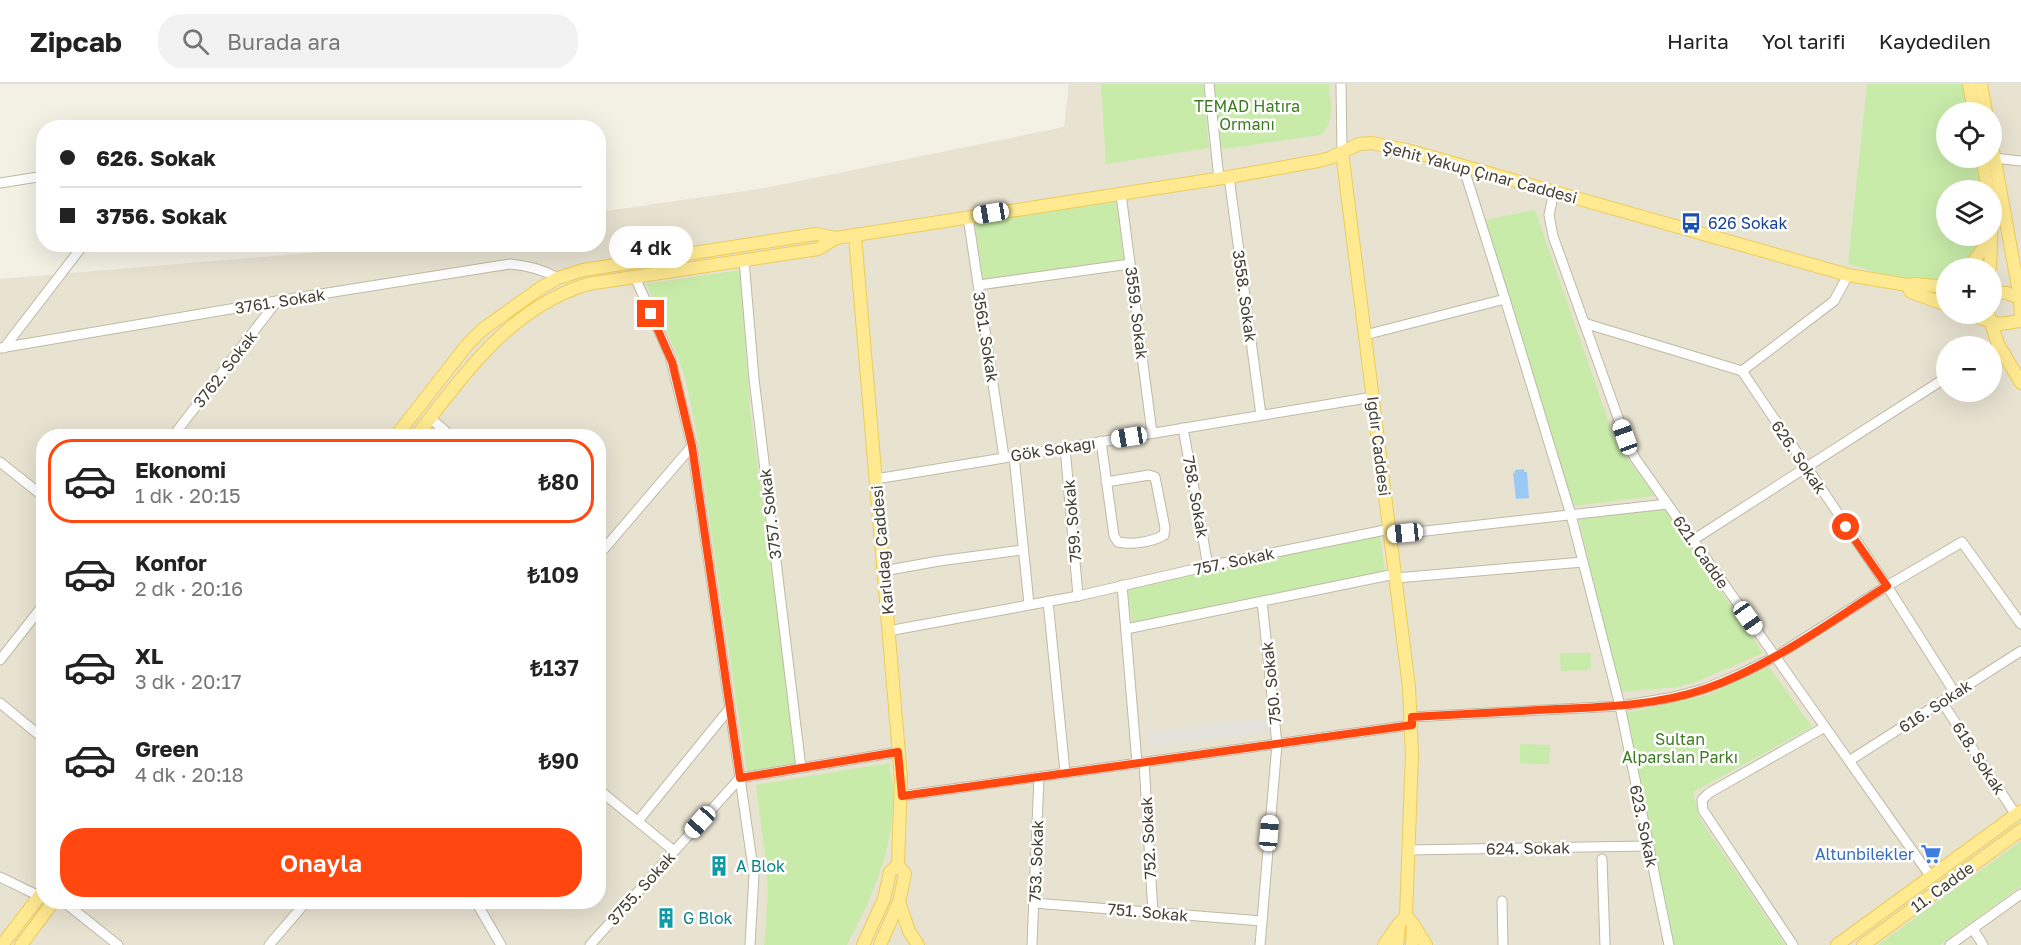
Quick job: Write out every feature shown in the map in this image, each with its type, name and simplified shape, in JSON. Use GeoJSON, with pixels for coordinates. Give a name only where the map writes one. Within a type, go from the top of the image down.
{"type":"FeatureCollection","features":[{"type":"Feature","properties":{"kind":"main road"},"geometry":{"type":"LineString","coordinates":[[1969,84],[1972,102]]}},
{"type":"Feature","properties":{"kind":"main road"},"geometry":{"type":"LineString","coordinates":[[1982,84],[1985,102]]}},
{"type":"Feature","properties":{"kind":"main road","name":"Şehit Yakup Çınar Caddesi"},"geometry":{"type":"LineString","coordinates":[[836,238],[1224,178],[1330,159],[1359,144],[1372,143],[1407,150],[1848,275],[1907,285]]}},
{"type":"Feature","properties":{"kind":"main road","name":"Iğdır Caddesi"},"geometry":{"type":"LineString","coordinates":[[1342,152],[1412,721],[1406,921],[1412,945]]}},
{"type":"Feature","properties":{"kind":"main road"},"geometry":{"type":"LineString","coordinates":[[1993,168],[2020,298],[2021,321],[2002,323]]}},
{"type":"Feature","properties":{"kind":"main road"},"geometry":{"type":"LineString","coordinates":[[401,429],[467,345],[483,330],[533,293],[558,278],[583,270],[816,234],[836,238]]}},
{"type":"Feature","properties":{"kind":"main road","name":"Karlıdağ Caddesi"},"geometry":{"type":"LineString","coordinates":[[855,236],[902,796],[898,865],[905,874],[899,903],[880,945]]}},
{"type":"Feature","properties":{"kind":"main road"},"geometry":{"type":"LineString","coordinates":[[421,429],[482,353],[496,339],[542,304],[570,289],[635,276],[818,249],[836,238]]}},
{"type":"Feature","properties":{"kind":"main road"},"geometry":{"type":"LineString","coordinates":[[1907,285],[1936,286]]}},
{"type":"Feature","properties":{"kind":"main road"},"geometry":{"type":"LineString","coordinates":[[1907,285],[1911,292],[1936,301]]}},
{"type":"Feature","properties":{"kind":"main road"},"geometry":{"type":"LineString","coordinates":[[533,293],[542,304]]}},
{"type":"Feature","properties":{"kind":"main road"},"geometry":{"type":"LineString","coordinates":[[2002,293],[2020,298]]}},
{"type":"Feature","properties":{"kind":"main road"},"geometry":{"type":"LineString","coordinates":[[2002,356],[2021,382]]}},
{"type":"Feature","properties":{"kind":"main road","name":"11. Cadde"},"geometry":{"type":"LineString","coordinates":[[1837,945],[2018,813]]}},
{"type":"Feature","properties":{"kind":"main road","name":"11. Cadde"},"geometry":{"type":"LineString","coordinates":[[1863,945],[2021,830]]}},
{"type":"Feature","properties":{"kind":"main road","name":"Karlıdağ Caddesi"},"geometry":{"type":"LineString","coordinates":[[863,945],[884,899],[890,872],[898,865]]}},
{"type":"Feature","properties":{"kind":"main road"},"geometry":{"type":"LineString","coordinates":[[2,945],[36,900]]}},
{"type":"Feature","properties":{"kind":"main road"},"geometry":{"type":"LineString","coordinates":[[899,903],[909,931],[918,945]]}},
{"type":"Feature","properties":{"kind":"main road"},"geometry":{"type":"LineString","coordinates":[[21,945],[48,909]]}},
{"type":"Feature","properties":{"kind":"main road","name":"Iğdır Caddesi"},"geometry":{"type":"LineString","coordinates":[[1397,945],[1406,921]]}},
{"type":"Feature","properties":{"kind":"main road"},"geometry":{"type":"LineString","coordinates":[[1384,945],[1406,921],[1426,945]]}},
{"type":"Feature","properties":{"kind":"street","name":"3558. Sokak"},"geometry":{"type":"LineString","coordinates":[[1209,84],[1261,415]]}},
{"type":"Feature","properties":{"kind":"street","name":"Iğdır Caddesi"},"geometry":{"type":"LineString","coordinates":[[1341,84],[1342,152]]}},
{"type":"Feature","properties":{"kind":"street"},"geometry":{"type":"LineString","coordinates":[[2002,157],[2021,161]]}},
{"type":"Feature","properties":{"kind":"street","name":"623. Sokak"},"geometry":{"type":"LineString","coordinates":[[1463,166],[1571,515],[1620,706],[1669,945]]}},
{"type":"Feature","properties":{"kind":"street"},"geometry":{"type":"LineString","coordinates":[[0,183],[36,177]]}},
{"type":"Feature","properties":{"kind":"street","name":"621. Cadde"},"geometry":{"type":"LineString","coordinates":[[1554,192],[1550,207],[1550,223],[1629,447],[1692,540],[1931,877]]}},
{"type":"Feature","properties":{"kind":"street","name":"3559. Sokak"},"geometry":{"type":"LineString","coordinates":[[1121,194],[1152,433]]}},
{"type":"Feature","properties":{"kind":"street","name":"3561. Sokak"},"geometry":{"type":"LineString","coordinates":[[968,217],[1009,457],[1029,604]]}},
{"type":"Feature","properties":{"kind":"street"},"geometry":{"type":"LineString","coordinates":[[1,349],[78,252]]}},
{"type":"Feature","properties":{"kind":"street","name":"3757. Sokak"},"geometry":{"type":"LineString","coordinates":[[744,260],[755,390],[801,768]]}},
{"type":"Feature","properties":{"kind":"street","name":"3761. Sokak"},"geometry":{"type":"LineString","coordinates":[[1,349],[277,301],[510,264],[544,270],[558,278]]}},
{"type":"Feature","properties":{"kind":"street"},"geometry":{"type":"LineString","coordinates":[[979,285],[1130,264]]}},
{"type":"Feature","properties":{"kind":"street"},"geometry":{"type":"LineString","coordinates":[[1584,323],[1742,371],[1834,301],[1848,275]]}},
{"type":"Feature","properties":{"kind":"street"},"geometry":{"type":"LineString","coordinates":[[635,276],[670,356],[692,446],[754,875],[750,945]]}},
{"type":"Feature","properties":{"kind":"street"},"geometry":{"type":"LineString","coordinates":[[1365,335],[1505,299]]}},
{"type":"Feature","properties":{"kind":"street","name":"3762. Sokak"},"geometry":{"type":"LineString","coordinates":[[181,429],[277,301]]}},
{"type":"Feature","properties":{"kind":"street","name":"626. Sokak"},"geometry":{"type":"LineString","coordinates":[[1742,371],[1956,693]]}},
{"type":"Feature","properties":{"kind":"street"},"geometry":{"type":"LineString","coordinates":[[1692,540],[1936,384]]}},
{"type":"Feature","properties":{"kind":"street","name":"Gök Sokağı"},"geometry":{"type":"LineString","coordinates":[[876,478],[1373,397]]}},
{"type":"Feature","properties":{"kind":"street"},"geometry":{"type":"LineString","coordinates":[[430,418],[443,429]]}},
{"type":"Feature","properties":{"kind":"street","name":"758. Sokak"},"geometry":{"type":"LineString","coordinates":[[1183,428],[1208,566]]}},
{"type":"Feature","properties":{"kind":"street"},"geometry":{"type":"LineString","coordinates":[[1101,441],[1106,482],[1114,536],[1118,542],[1126,544],[1158,539],[1164,535],[1165,528],[1155,477],[1149,475],[1106,482]]}},
{"type":"Feature","properties":{"kind":"street"},"geometry":{"type":"LineString","coordinates":[[606,547],[692,446]]}},
{"type":"Feature","properties":{"kind":"street","name":"759. Sokak"},"geometry":{"type":"LineString","coordinates":[[1065,447],[1078,596]]}},
{"type":"Feature","properties":{"kind":"street"},"geometry":{"type":"LineString","coordinates":[[0,462],[36,491]]}},
{"type":"Feature","properties":{"kind":"street","name":"757. Sokak"},"geometry":{"type":"LineString","coordinates":[[888,631],[1078,596],[1208,566],[1390,532],[1667,504]]}},
{"type":"Feature","properties":{"kind":"street"},"geometry":{"type":"LineString","coordinates":[[902,796],[1277,744],[1412,721],[1620,706],[1669,698],[1704,689],[1775,657],[1887,586],[1962,542],[2021,624]]}},
{"type":"Feature","properties":{"kind":"street"},"geometry":{"type":"LineString","coordinates":[[883,571],[1022,550]]}},
{"type":"Feature","properties":{"kind":"street"},"geometry":{"type":"LineString","coordinates":[[1126,629],[1395,576],[1583,562]]}},
{"type":"Feature","properties":{"kind":"street","name":"752. Sokak"},"geometry":{"type":"LineString","coordinates":[[1122,585],[1141,763],[1153,913]]}},
{"type":"Feature","properties":{"kind":"street"},"geometry":{"type":"LineString","coordinates":[[1048,601],[1065,772]]}},
{"type":"Feature","properties":{"kind":"street","name":"750. Sokak"},"geometry":{"type":"LineString","coordinates":[[1260,945],[1277,744],[1262,601]]}},
{"type":"Feature","properties":{"kind":"street"},"geometry":{"type":"LineString","coordinates":[[0,660],[36,614]]}},
{"type":"Feature","properties":{"kind":"street","name":"616. Sokak"},"geometry":{"type":"LineString","coordinates":[[1850,761],[2021,651]]}},
{"type":"Feature","properties":{"kind":"street","name":"618. Sokak"},"geometry":{"type":"LineString","coordinates":[[1942,702],[2018,813]]}},
{"type":"Feature","properties":{"kind":"street"},"geometry":{"type":"LineString","coordinates":[[0,703],[36,732]]}},
{"type":"Feature","properties":{"kind":"street"},"geometry":{"type":"LineString","coordinates":[[638,821],[730,708]]}},
{"type":"Feature","properties":{"kind":"street"},"geometry":{"type":"LineString","coordinates":[[1793,945],[1703,810],[1702,800],[1708,793],[1825,727]]}},
{"type":"Feature","properties":{"kind":"street"},"geometry":{"type":"LineString","coordinates":[[740,778],[898,752]]}},
{"type":"Feature","properties":{"kind":"street","name":"753. Sokak"},"geometry":{"type":"LineString","coordinates":[[1032,945],[1039,777]]}},
{"type":"Feature","properties":{"kind":"street","name":"3755. Sokak"},"geometry":{"type":"LineString","coordinates":[[590,945],[740,778]]}},
{"type":"Feature","properties":{"kind":"street"},"geometry":{"type":"LineString","coordinates":[[606,795],[674,851]]}},
{"type":"Feature","properties":{"kind":"street","name":"624. Sokak"},"geometry":{"type":"LineString","coordinates":[[1409,850],[1648,846]]}},
{"type":"Feature","properties":{"kind":"street"},"geometry":{"type":"LineString","coordinates":[[1602,859],[1605,945]]}},
{"type":"Feature","properties":{"kind":"street"},"geometry":{"type":"LineString","coordinates":[[0,877],[36,891]]}},
{"type":"Feature","properties":{"kind":"street"},"geometry":{"type":"LineString","coordinates":[[1950,945],[2021,894]]}},
{"type":"Feature","properties":{"kind":"street"},"geometry":{"type":"LineString","coordinates":[[1502,901],[1503,945]]}},
{"type":"Feature","properties":{"kind":"street","name":"751. Sokak"},"geometry":{"type":"LineString","coordinates":[[1034,903],[1262,921]]}},
{"type":"Feature","properties":{"kind":"street"},"geometry":{"type":"LineString","coordinates":[[73,909],[118,945]]}},
{"type":"Feature","properties":{"kind":"street"},"geometry":{"type":"LineString","coordinates":[[268,945],[300,909]]}},
{"type":"Feature","properties":{"kind":"street"},"geometry":{"type":"LineString","coordinates":[[480,909],[501,945]]}},
{"type":"Feature","properties":{"kind":"street"},"geometry":{"type":"LineString","coordinates":[[1973,929],[1983,945]]}},
{"type":"Feature","properties":{"kind":"shaded area"},"geometry":{"type":"Polygon","coordinates":[[[1069,84],[2021,84],[2021,945],[0,945],[0,279],[321,252],[606,252],[606,211],[765,188],[1064,127],[1069,84]]]}},
{"type":"Feature","properties":{"kind":"shaded area"},"geometry":{"type":"Polygon","coordinates":[[[1267,718],[1269,732],[1149,747],[1147,733],[1267,718]]]}},
{"type":"Feature","properties":{"kind":"green space"},"geometry":{"type":"Polygon","coordinates":[[[1101,84],[1203,84],[1209,148],[1106,164],[1101,84]]]}},
{"type":"Feature","properties":{"kind":"green space","name":"TEMAD Hatıra Ormanı"},"geometry":{"type":"Polygon","coordinates":[[[1212,84],[1329,84],[1330,119],[1320,135],[1225,149],[1220,146],[1212,84]]]}},
{"type":"Feature","properties":{"kind":"green space"},"geometry":{"type":"Polygon","coordinates":[[[1867,84],[1963,84],[1966,102],[1936,102],[1936,168],[1978,168],[1980,180],[1936,180],[1936,246],[1977,246],[1976,249],[1970,258],[1936,258],[1935,281],[1910,281],[1848,264],[1867,84]]]}},
{"type":"Feature","properties":{"kind":"green space"},"geometry":{"type":"Polygon","coordinates":[[[1116,202],[1124,260],[983,280],[975,222],[1116,202]]]}},
{"type":"Feature","properties":{"kind":"green space"},"geometry":{"type":"Polygon","coordinates":[[[1535,210],[1616,443],[1655,496],[1573,506],[1484,220],[1535,210]]]}},
{"type":"Feature","properties":{"kind":"green space"},"geometry":{"type":"Polygon","coordinates":[[[740,270],[750,409],[798,765],[747,773],[696,430],[686,382],[677,355],[646,284],[740,270]]]}},
{"type":"Feature","properties":{"kind":"green space"},"geometry":{"type":"Polygon","coordinates":[[[1664,507],[1763,653],[1693,683],[1677,687],[1620,692],[1578,516],[1664,507]]]}},
{"type":"Feature","properties":{"kind":"green space"},"geometry":{"type":"Polygon","coordinates":[[[1380,535],[1385,573],[1132,623],[1128,591],[1130,586],[1380,535]]]}},
{"type":"Feature","properties":{"kind":"green space"},"geometry":{"type":"Polygon","coordinates":[[[1560,653],[1591,653],[1591,670],[1561,671],[1560,653]]]}},
{"type":"Feature","properties":{"kind":"green space","name":"Sultan Alparslan Parkı"},"geometry":{"type":"Polygon","coordinates":[[[1769,667],[1812,727],[1693,792],[1700,819],[1785,945],[1674,945],[1625,713],[1707,695],[1769,667]]]}},
{"type":"Feature","properties":{"kind":"green space"},"geometry":{"type":"Polygon","coordinates":[[[1520,744],[1550,745],[1549,764],[1520,763],[1520,744]]]}},
{"type":"Feature","properties":{"kind":"green space"},"geometry":{"type":"Polygon","coordinates":[[[889,763],[894,800],[885,857],[872,893],[847,945],[764,945],[768,895],[756,785],[889,763]]]}},
{"type":"Feature","properties":{"kind":"green space"},"geometry":{"type":"Polygon","coordinates":[[[2021,841],[2021,886],[1940,945],[1878,945],[2021,841]]]}},
{"type":"Feature","properties":{"kind":"water"},"geometry":{"type":"Polygon","coordinates":[[[1524,469],[1524,472],[1527,472],[1529,498],[1516,499],[1513,473],[1515,470],[1524,469]]]}},
{"type":"Feature","properties":{"kind":"place","name":"626 Sokak"},"geometry":{"type":"Point","coordinates":[1691,223]}},
{"type":"Feature","properties":{"kind":"place","name":"Altunbilekler"},"geometry":{"type":"Point","coordinates":[1931,854]}},
{"type":"Feature","properties":{"kind":"place","name":"A Blok"},"geometry":{"type":"Point","coordinates":[719,866]}},
{"type":"Feature","properties":{"kind":"place","name":"G Blok"},"geometry":{"type":"Point","coordinates":[666,918]}},
{"type":"Feature","properties":{"kind":"route"},"geometry":{"type":"LineString","coordinates":[[651,314],[672,362],[692,446],[740,778],[898,752],[902,796],[1412,725],[1412,717],[1620,706],[1669,698],[1704,689],[1775,657],[1887,586],[1846,527]]}}]}
